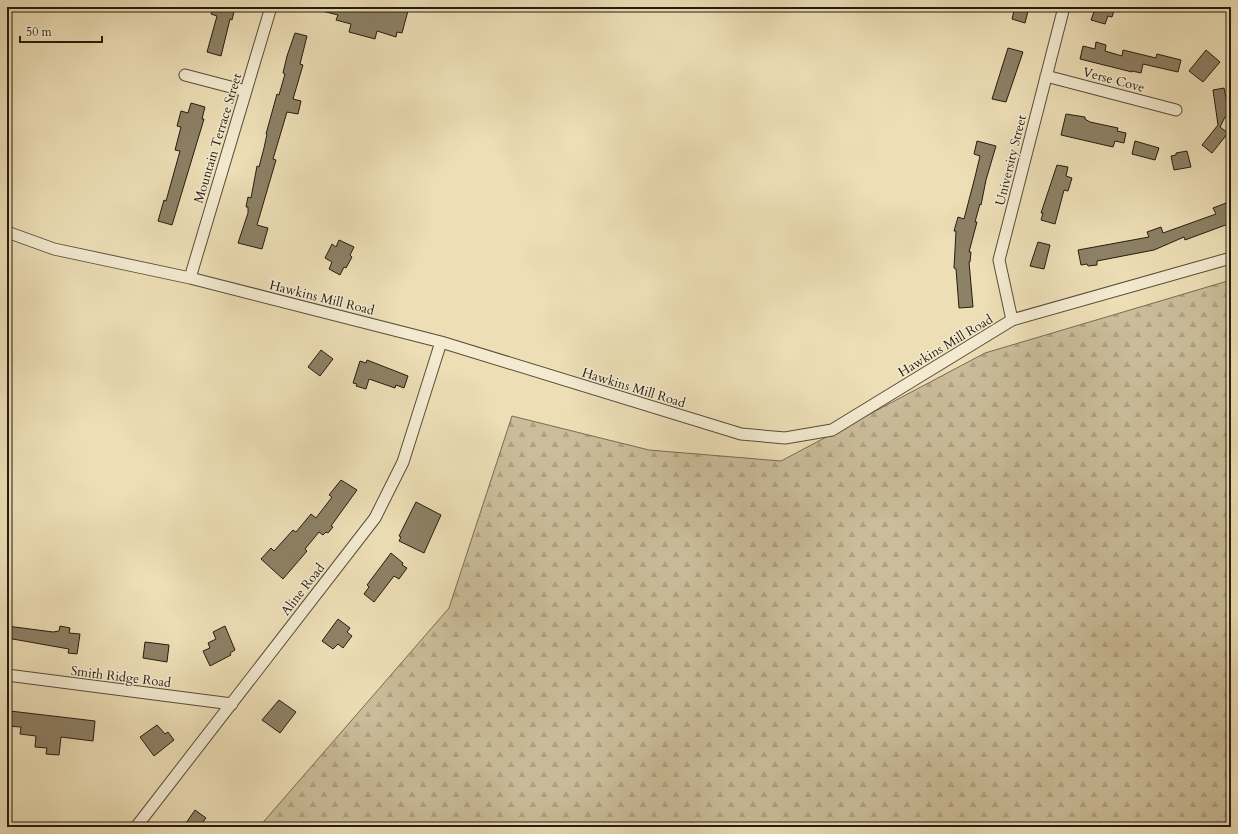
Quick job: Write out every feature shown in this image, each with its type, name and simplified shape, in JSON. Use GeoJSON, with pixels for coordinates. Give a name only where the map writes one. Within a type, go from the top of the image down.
{"type":"FeatureCollection","features":[{"type":"Feature","properties":{"kind":"street","name":"Mountain Terrace Street"},"geometry":{"type":"LineString","coordinates":[[190,278],[271,7]]}},
{"type":"Feature","properties":{"kind":"street","name":"University Street"},"geometry":{"type":"LineString","coordinates":[[1012,320],[999,260],[1064,7]]}},
{"type":"Feature","properties":{"kind":"street"},"geometry":{"type":"LineString","coordinates":[[185,75],[246,91]]}},
{"type":"Feature","properties":{"kind":"street","name":"Verse Cove"},"geometry":{"type":"LineString","coordinates":[[1046,76],[1176,110]]}},
{"type":"Feature","properties":{"kind":"street","name":"Hawkins Mill Road"},"geometry":{"type":"LineString","coordinates":[[7,232],[54,249],[190,278],[441,342],[740,434],[784,438],[832,430],[1012,320],[1231,258]]}},
{"type":"Feature","properties":{"kind":"street","name":"Aline Road"},"geometry":{"type":"LineString","coordinates":[[136,827],[375,518],[403,462],[441,342]]}},
{"type":"Feature","properties":{"kind":"street","name":"Smith Ridge Road"},"geometry":{"type":"LineString","coordinates":[[7,675],[232,704]]}},
{"type":"Feature","properties":{"kind":"green space"},"geometry":{"type":"Polygon","coordinates":[[[1231,280],[1231,827],[259,827],[449,608],[512,416],[649,450],[781,461],[985,353],[1231,280]]]}},
{"type":"Feature","properties":{"kind":"building"},"geometry":{"type":"Polygon","coordinates":[[[213,7],[235,7],[232,20],[230,19],[221,56],[207,52],[217,16],[211,14],[213,7]]]}},
{"type":"Feature","properties":{"kind":"building"},"geometry":{"type":"Polygon","coordinates":[[[318,7],[409,7],[402,33],[397,32],[396,37],[377,31],[375,39],[349,32],[351,24],[336,20],[338,15],[318,10],[318,7]]]}},
{"type":"Feature","properties":{"kind":"building"},"geometry":{"type":"Polygon","coordinates":[[[1015,7],[1029,7],[1025,23],[1012,19],[1015,7]]]}},
{"type":"Feature","properties":{"kind":"building"},"geometry":{"type":"Polygon","coordinates":[[[1086,7],[1115,7],[1112,17],[1108,16],[1105,24],[1091,20],[1094,12],[1086,10],[1086,7]]]}},
{"type":"Feature","properties":{"kind":"building"},"geometry":{"type":"Polygon","coordinates":[[[295,33],[307,36],[300,64],[303,65],[293,99],[301,101],[298,114],[287,112],[273,159],[276,160],[257,225],[268,228],[262,249],[238,243],[248,213],[248,207],[246,207],[248,197],[251,198],[257,166],[259,167],[266,134],[277,94],[279,95],[285,74],[283,73],[287,56],[295,33]]]}},
{"type":"Feature","properties":{"kind":"building"},"geometry":{"type":"Polygon","coordinates":[[[1096,42],[1106,45],[1105,51],[1122,56],[1123,50],[1156,58],[1157,54],[1181,60],[1178,72],[1143,64],[1141,73],[1132,72],[1080,59],[1083,46],[1095,49],[1096,42]]]}},
{"type":"Feature","properties":{"kind":"building"},"geometry":{"type":"Polygon","coordinates":[[[1008,48],[1023,52],[1006,102],[992,99],[1008,48]]]}},
{"type":"Feature","properties":{"kind":"building"},"geometry":{"type":"Polygon","coordinates":[[[1206,50],[1220,62],[1203,82],[1189,71],[1206,50]]]}},
{"type":"Feature","properties":{"kind":"building"},"geometry":{"type":"Polygon","coordinates":[[[1224,88],[1227,103],[1231,102],[1231,116],[1225,117],[1220,127],[1228,133],[1212,153],[1202,145],[1218,125],[1213,90],[1224,88]]]}},
{"type":"Feature","properties":{"kind":"building"},"geometry":{"type":"Polygon","coordinates":[[[191,103],[205,107],[202,119],[204,119],[172,225],[158,221],[164,200],[166,201],[180,151],[175,150],[181,127],[177,126],[181,111],[188,113],[191,103]]]}},
{"type":"Feature","properties":{"kind":"building"},"geometry":{"type":"Polygon","coordinates":[[[1066,114],[1085,117],[1085,119],[1090,122],[1118,128],[1117,131],[1126,133],[1124,143],[1115,141],[1113,147],[1061,135],[1066,114]]]}},
{"type":"Feature","properties":{"kind":"building"},"geometry":{"type":"Polygon","coordinates":[[[977,141],[996,146],[986,180],[981,205],[980,204],[975,222],[977,222],[969,252],[971,252],[969,262],[973,307],[959,308],[956,269],[954,268],[956,231],[954,231],[958,217],[964,219],[975,177],[980,156],[974,154],[977,141]]]}},
{"type":"Feature","properties":{"kind":"building"},"geometry":{"type":"Polygon","coordinates":[[[1135,141],[1159,148],[1155,160],[1132,154],[1135,141]]]}},
{"type":"Feature","properties":{"kind":"building"},"geometry":{"type":"Polygon","coordinates":[[[1187,151],[1191,167],[1174,170],[1171,156],[1176,155],[1176,153],[1187,151]]]}},
{"type":"Feature","properties":{"kind":"building"},"geometry":{"type":"Polygon","coordinates":[[[1057,165],[1068,167],[1066,176],[1072,178],[1068,191],[1064,190],[1055,224],[1041,220],[1043,213],[1041,213],[1057,165]]]}},
{"type":"Feature","properties":{"kind":"building"},"geometry":{"type":"Polygon","coordinates":[[[1226,203],[1228,210],[1231,209],[1231,223],[1185,240],[1184,237],[1154,250],[1097,261],[1097,265],[1081,265],[1078,250],[1149,237],[1147,232],[1161,227],[1163,233],[1216,214],[1213,208],[1226,203]]]}},
{"type":"Feature","properties":{"kind":"building"},"geometry":{"type":"Polygon","coordinates":[[[339,240],[354,247],[350,255],[352,257],[340,275],[329,269],[332,262],[325,258],[332,244],[336,247],[339,240]]]}},
{"type":"Feature","properties":{"kind":"building"},"geometry":{"type":"Polygon","coordinates":[[[1038,242],[1050,245],[1044,269],[1030,266],[1038,242]]]}},
{"type":"Feature","properties":{"kind":"building"},"geometry":{"type":"Polygon","coordinates":[[[321,350],[333,359],[320,376],[308,367],[321,350]]]}},
{"type":"Feature","properties":{"kind":"building"},"geometry":{"type":"Polygon","coordinates":[[[367,360],[408,376],[404,388],[396,385],[395,388],[369,379],[366,389],[356,386],[357,384],[353,383],[360,361],[366,363],[367,360]]]}},
{"type":"Feature","properties":{"kind":"building"},"geometry":{"type":"Polygon","coordinates":[[[341,480],[357,490],[331,526],[333,527],[328,533],[326,532],[323,535],[319,532],[305,549],[307,551],[283,579],[261,559],[271,548],[274,551],[293,530],[296,532],[311,514],[316,518],[332,497],[329,495],[341,480]]]}},
{"type":"Feature","properties":{"kind":"building"},"geometry":{"type":"Polygon","coordinates":[[[416,502],[441,515],[424,553],[399,541],[401,537],[399,536],[416,502]]]}},
{"type":"Feature","properties":{"kind":"building"},"geometry":{"type":"Polygon","coordinates":[[[391,553],[403,563],[402,565],[407,568],[399,579],[394,576],[374,602],[364,594],[369,587],[367,585],[391,553]]]}},
{"type":"Feature","properties":{"kind":"building"},"geometry":{"type":"Polygon","coordinates":[[[338,619],[350,628],[347,632],[352,636],[343,648],[338,644],[333,649],[322,641],[338,619]]]}},
{"type":"Feature","properties":{"kind":"building"},"geometry":{"type":"Polygon","coordinates":[[[7,626],[53,632],[59,631],[60,626],[70,628],[69,633],[80,634],[77,654],[68,653],[69,649],[7,638],[7,626]]]}},
{"type":"Feature","properties":{"kind":"building"},"geometry":{"type":"Polygon","coordinates":[[[225,626],[235,650],[230,653],[231,655],[210,666],[203,651],[210,648],[208,643],[216,639],[213,632],[225,626]]]}},
{"type":"Feature","properties":{"kind":"building"},"geometry":{"type":"Polygon","coordinates":[[[145,642],[169,645],[167,662],[143,658],[145,642]]]}},
{"type":"Feature","properties":{"kind":"building"},"geometry":{"type":"Polygon","coordinates":[[[279,700],[296,712],[280,733],[262,720],[279,700]]]}},
{"type":"Feature","properties":{"kind":"building"},"geometry":{"type":"Polygon","coordinates":[[[10,711],[95,721],[93,741],[61,737],[59,755],[46,754],[47,748],[35,747],[36,736],[20,734],[21,727],[8,726],[10,711]]]}},
{"type":"Feature","properties":{"kind":"building"},"geometry":{"type":"Polygon","coordinates":[[[157,725],[165,734],[168,732],[174,740],[154,756],[140,737],[157,725]]]}},
{"type":"Feature","properties":{"kind":"building"},"geometry":{"type":"Polygon","coordinates":[[[195,810],[206,818],[199,827],[191,827],[186,823],[195,810]]]}}]}
